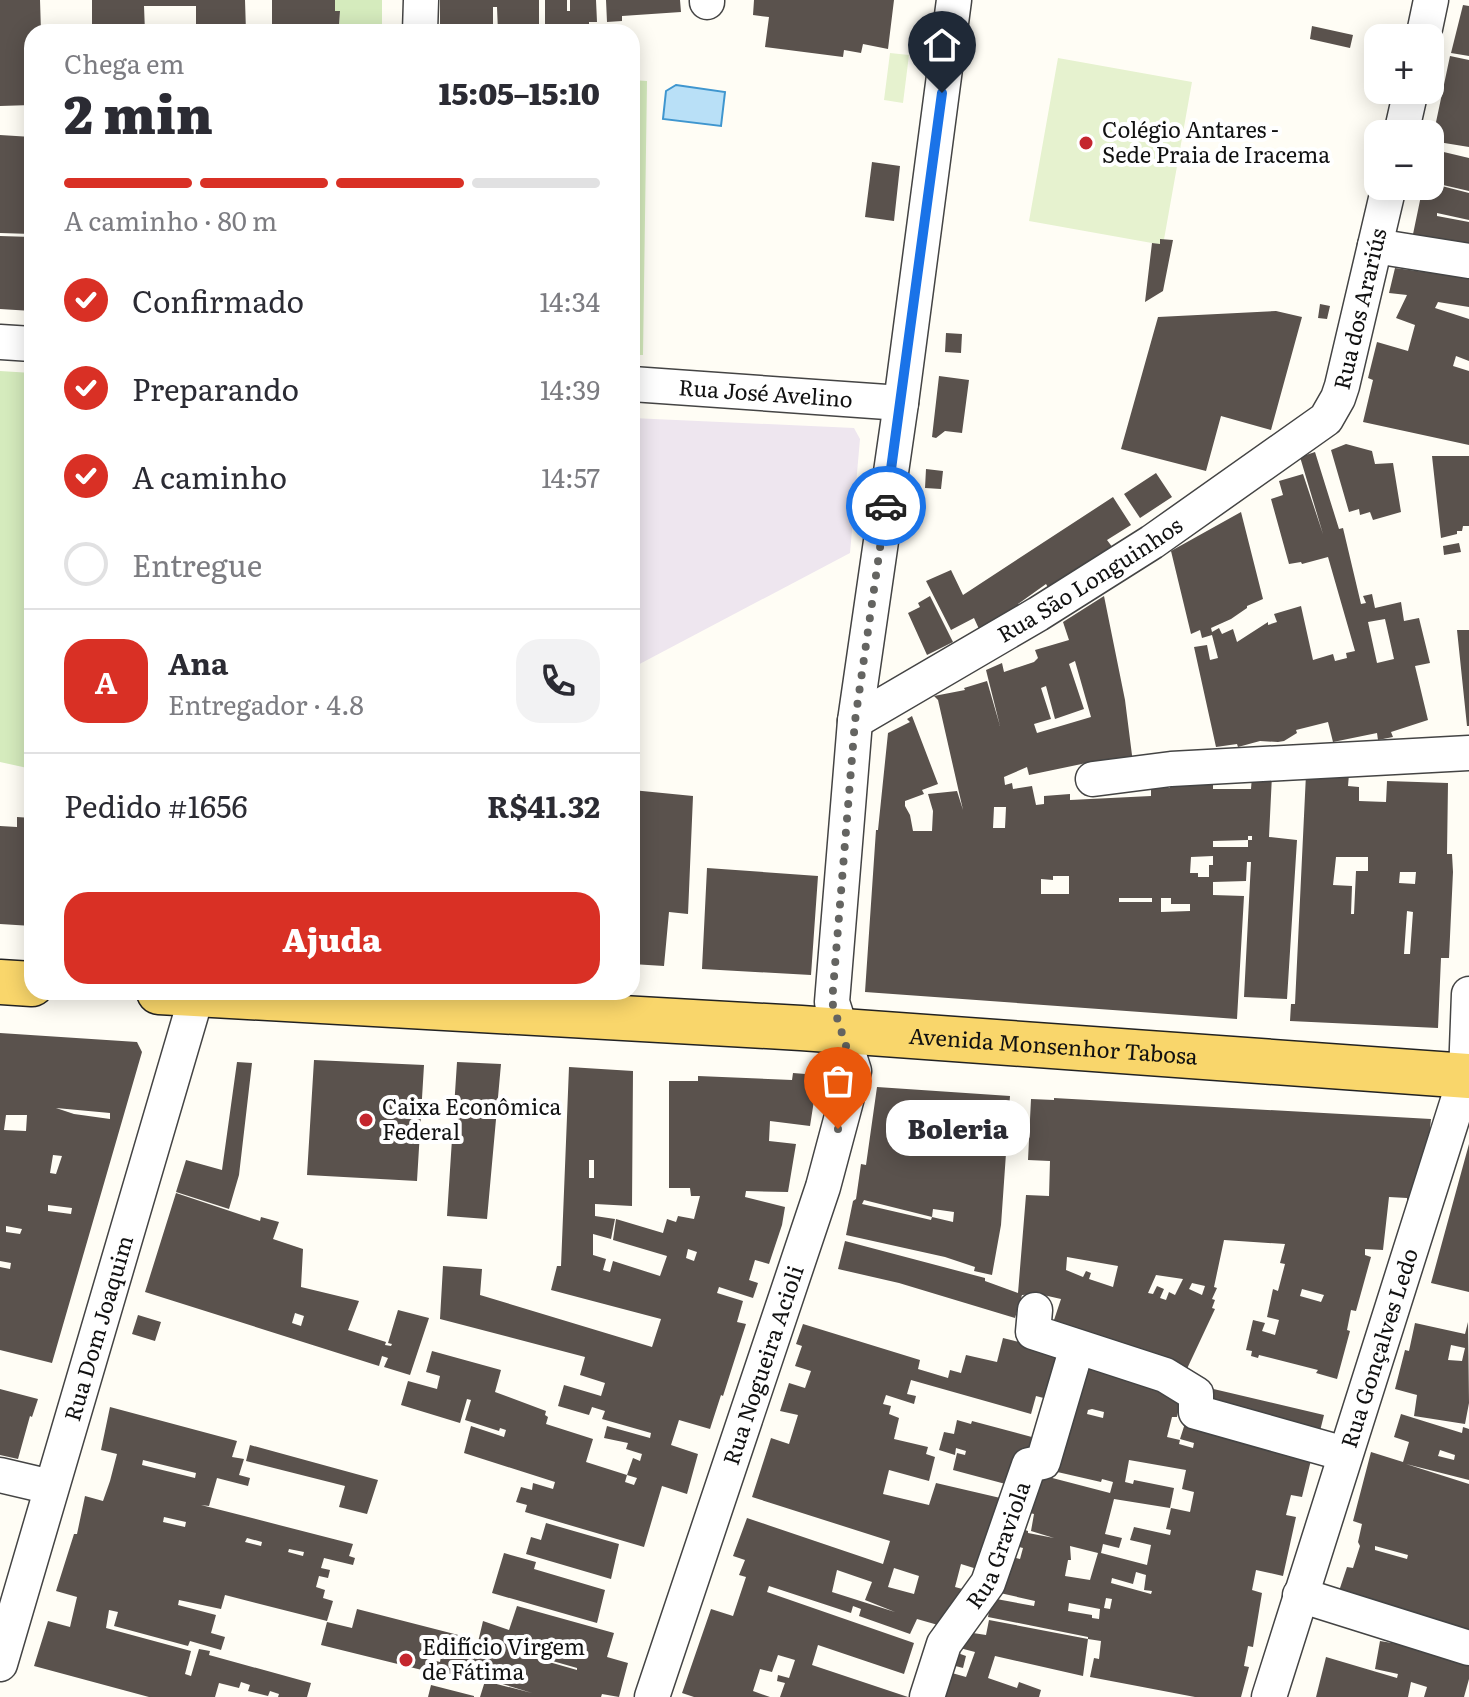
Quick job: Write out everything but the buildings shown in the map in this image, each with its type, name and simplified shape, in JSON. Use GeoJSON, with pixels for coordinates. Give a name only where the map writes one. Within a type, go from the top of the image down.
{"type":"FeatureCollection","features":[{"type":"Feature","properties":{"kind":"main road"},"geometry":{"type":"LineString","coordinates":[[0,982],[24,984]]}},
{"type":"Feature","properties":{"kind":"main road","name":"Avenida Monsenhor Tabosa"},"geometry":{"type":"LineString","coordinates":[[300,1000],[841,1031],[1468,1076]]}},
{"type":"Feature","properties":{"kind":"street"},"geometry":{"type":"LineString","coordinates":[[420,24],[421,0]]}},
{"type":"Feature","properties":{"kind":"street","name":"Rua Nogueira Acioli"},"geometry":{"type":"LineString","coordinates":[[652,1697],[823,1187],[854,1071],[832,1002],[855,721],[954,0]]}},
{"type":"Feature","properties":{"kind":"street"},"geometry":{"type":"LineString","coordinates":[[1426,24],[1431,0]]}},
{"type":"Feature","properties":{"kind":"street","name":"Rua dos Arariús"},"geometry":{"type":"LineString","coordinates":[[1318,425],[1326,419],[1338,398],[1386,200]]}},
{"type":"Feature","properties":{"kind":"street"},"geometry":{"type":"LineString","coordinates":[[1375,246],[1469,261]]}},
{"type":"Feature","properties":{"kind":"street"},"geometry":{"type":"LineString","coordinates":[[0,342],[24,344]]}},
{"type":"Feature","properties":{"kind":"street","name":"Rua José Avelino"},"geometry":{"type":"LineString","coordinates":[[640,385],[901,403]]}},
{"type":"Feature","properties":{"kind":"street","name":"Rua São Longuinhos"},"geometry":{"type":"LineString","coordinates":[[855,721],[1038,614],[1152,542],[1318,425]]}},
{"type":"Feature","properties":{"kind":"street"},"geometry":{"type":"LineString","coordinates":[[1093,779],[1171,769],[1469,753]]}},
{"type":"Feature","properties":{"kind":"street","name":"Rua Gonçalves Ledo"},"geometry":{"type":"LineString","coordinates":[[1269,1697],[1468,1076],[1469,994]]}},
{"type":"Feature","properties":{"kind":"street","name":"Rua Dom Joaquim"},"geometry":{"type":"LineString","coordinates":[[0,1664],[98,1336],[176,1000]]}},
{"type":"Feature","properties":{"kind":"street"},"geometry":{"type":"LineString","coordinates":[[1035,1310],[1033,1332],[1165,1375],[1196,1394],[1196,1412],[1345,1454]]}},
{"type":"Feature","properties":{"kind":"street","name":"Rua Graviola"},"geometry":{"type":"LineString","coordinates":[[927,1697],[944,1644],[988,1583],[1029,1465],[1043,1462],[1077,1347]]}},
{"type":"Feature","properties":{"kind":"street"},"geometry":{"type":"LineString","coordinates":[[0,1475],[51,1487]]}},
{"type":"Feature","properties":{"kind":"street"},"geometry":{"type":"LineString","coordinates":[[1300,1595],[1469,1648]]}},
{"type":"Feature","properties":{"kind":"shaded area"},"geometry":{"type":"Polygon","coordinates":[[[640,418],[854,428],[860,439],[850,553],[640,664],[640,418]]]}},
{"type":"Feature","properties":{"kind":"green space"},"geometry":{"type":"Polygon","coordinates":[[[335,0],[382,0],[382,24],[339,24],[340,12],[335,11],[335,0]]]}},
{"type":"Feature","properties":{"kind":"green space"},"geometry":{"type":"Polygon","coordinates":[[[890,53],[909,55],[903,103],[884,100],[890,53]]]}},
{"type":"Feature","properties":{"kind":"green space"},"geometry":{"type":"Polygon","coordinates":[[[1058,58],[1192,82],[1163,245],[1029,221],[1058,58]]]}},
{"type":"Feature","properties":{"kind":"green space"},"geometry":{"type":"Polygon","coordinates":[[[640,81],[647,81],[643,355],[640,355],[640,81]]]}},
{"type":"Feature","properties":{"kind":"green space"},"geometry":{"type":"Polygon","coordinates":[[[0,371],[24,372],[24,767],[0,762],[0,371]]]}},
{"type":"Feature","properties":{"kind":"water"},"geometry":{"type":"Polygon","coordinates":[[[676,85],[725,92],[721,126],[663,119],[666,91],[676,85]]]}},
{"type":"Feature","properties":{"kind":"way so far"},"geometry":{"type":"LineString","coordinates":[[838,1129],[854,1071],[832,1002],[855,721],[886,506]]}},
{"type":"Feature","properties":{"kind":"place","name":"Colégio Antares - Sede Praia de Iracema"},"geometry":{"type":"Point","coordinates":[1086,143]}},
{"type":"Feature","properties":{"kind":"place","name":"Caixa Econômica Federal"},"geometry":{"type":"Point","coordinates":[366,1120]}},
{"type":"Feature","properties":{"kind":"place","name":"Boleria"},"geometry":{"type":"Point","coordinates":[838,1129]}},
{"type":"Feature","properties":{"kind":"place","name":"Edifício Virgem de Fátima"},"geometry":{"type":"Point","coordinates":[406,1660]}},
{"type":"Feature","properties":{"kind":"route"},"geometry":{"type":"LineString","coordinates":[[886,506],[942,93]]}}]}
